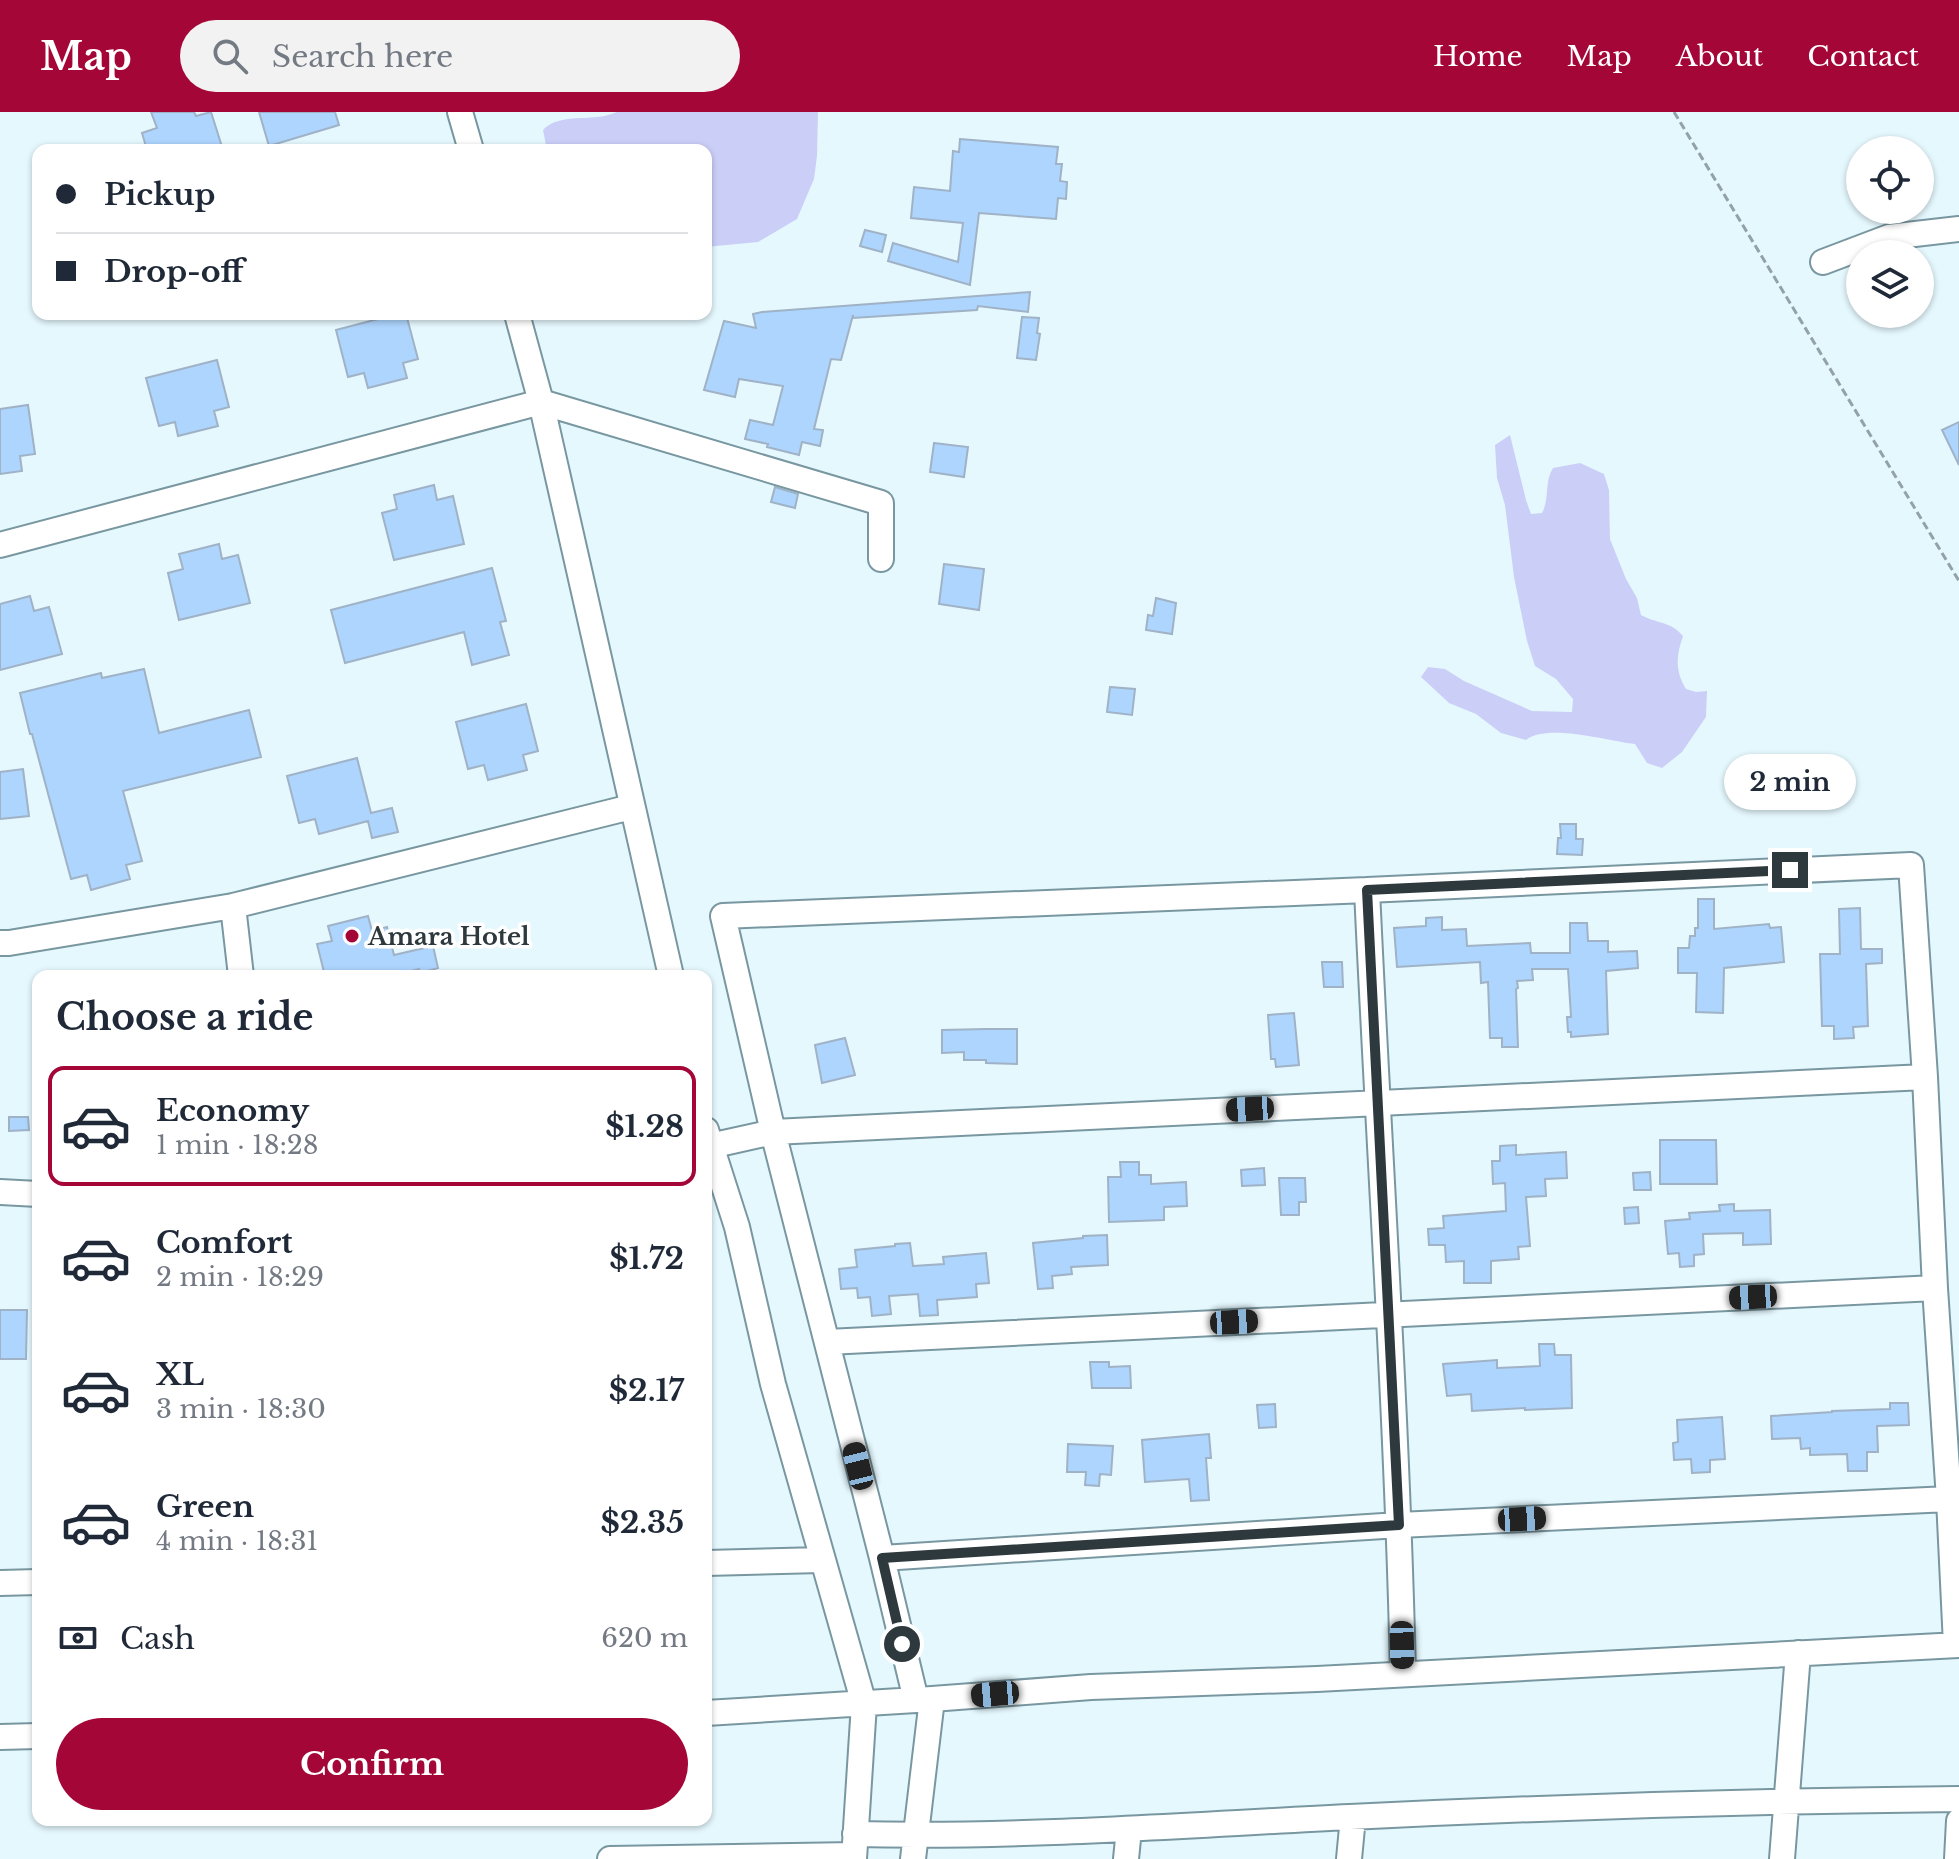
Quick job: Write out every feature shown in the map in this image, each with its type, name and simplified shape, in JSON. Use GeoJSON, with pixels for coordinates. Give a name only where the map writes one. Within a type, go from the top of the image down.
{"type":"FeatureCollection","features":[{"type":"Feature","properties":{"kind":"street"},"geometry":{"type":"LineString","coordinates":[[460,112],[469,144]]}},
{"type":"Feature","properties":{"kind":"street"},"geometry":{"type":"LineString","coordinates":[[1823,262],[1889,237],[1959,229]]}},
{"type":"Feature","properties":{"kind":"street"},"geometry":{"type":"LineString","coordinates":[[519,320],[541,402],[670,970]]}},
{"type":"Feature","properties":{"kind":"street"},"geometry":{"type":"LineString","coordinates":[[0,545],[541,402],[881,503],[881,559]]}},
{"type":"Feature","properties":{"kind":"street"},"geometry":{"type":"LineString","coordinates":[[0,943],[233,906],[631,807]]}},
{"type":"Feature","properties":{"kind":"street"},"geometry":{"type":"LineString","coordinates":[[712,1713],[924,1700],[1091,1687],[1957,1645],[1911,865],[723,916],[773,1132],[882,1558],[924,1700],[914,1847]]}},
{"type":"Feature","properties":{"kind":"street"},"geometry":{"type":"LineString","coordinates":[[1367,890],[1390,1314],[1403,1674]]}},
{"type":"Feature","properties":{"kind":"street"},"geometry":{"type":"LineString","coordinates":[[233,906],[240,970]]}},
{"type":"Feature","properties":{"kind":"street"},"geometry":{"type":"LineString","coordinates":[[712,1142],[773,1132],[1925,1077]]}},
{"type":"Feature","properties":{"kind":"street"},"geometry":{"type":"LineString","coordinates":[[712,1157],[737,1227],[773,1384],[864,1704],[854,1849]]}},
{"type":"Feature","properties":{"kind":"street"},"geometry":{"type":"LineString","coordinates":[[0,1192],[32,1194]]}},
{"type":"Feature","properties":{"kind":"street"},"geometry":{"type":"LineString","coordinates":[[827,1342],[1935,1288]]}},
{"type":"Feature","properties":{"kind":"street"},"geometry":{"type":"LineString","coordinates":[[882,1558],[1399,1525],[1949,1499]]}},
{"type":"Feature","properties":{"kind":"street"},"geometry":{"type":"LineString","coordinates":[[712,1563],[821,1560]]}},
{"type":"Feature","properties":{"kind":"street"},"geometry":{"type":"LineString","coordinates":[[0,1583],[32,1582]]}},
{"type":"Feature","properties":{"kind":"street"},"geometry":{"type":"LineString","coordinates":[[1782,1859],[1798,1653]]}},
{"type":"Feature","properties":{"kind":"street"},"geometry":{"type":"LineString","coordinates":[[0,1737],[32,1736]]}},
{"type":"Feature","properties":{"kind":"street"},"geometry":{"type":"LineString","coordinates":[[610,1859],[914,1847],[1129,1829],[1353,1817],[1786,1801],[1959,1799]]}},
{"type":"Feature","properties":{"kind":"street"},"geometry":{"type":"LineString","coordinates":[[1349,1859],[1353,1817]]}},
{"type":"Feature","properties":{"kind":"street"},"geometry":{"type":"LineString","coordinates":[[1957,1859],[1959,1821]]}},
{"type":"Feature","properties":{"kind":"street"},"geometry":{"type":"LineString","coordinates":[[1126,1859],[1129,1829]]}},
{"type":"Feature","properties":{"kind":"path"},"geometry":{"type":"LineString","coordinates":[[1674,112],[1959,581]]}},
{"type":"Feature","properties":{"kind":"water"},"geometry":{"type":"Polygon","coordinates":[[[617,112],[818,112],[814,179],[797,219],[758,242],[712,246],[712,144],[546,144],[543,130],[555,122],[617,112]]]}},
{"type":"Feature","properties":{"kind":"water"},"geometry":{"type":"Polygon","coordinates":[[[1510,435],[1531,514],[1542,513],[1553,468],[1580,463],[1604,474],[1609,490],[1610,539],[1637,598],[1641,615],[1669,625],[1683,636],[1678,670],[1686,689],[1707,691],[1706,717],[1682,752],[1662,768],[1647,763],[1635,744],[1578,734],[1548,733],[1526,740],[1501,733],[1476,714],[1449,703],[1421,677],[1428,667],[1445,669],[1464,681],[1532,711],[1572,712],[1573,699],[1556,679],[1535,666],[1527,641],[1514,577],[1505,505],[1497,478],[1495,445],[1510,435]]]}},
{"type":"Feature","properties":{"kind":"building"},"geometry":{"type":"Polygon","coordinates":[[[151,112],[194,112],[196,116],[211,112],[221,144],[145,144],[142,133],[157,128],[151,112]]]}},
{"type":"Feature","properties":{"kind":"building"},"geometry":{"type":"Polygon","coordinates":[[[259,112],[335,112],[339,125],[268,144],[259,112]]]}},
{"type":"Feature","properties":{"kind":"building"},"geometry":{"type":"Polygon","coordinates":[[[960,139],[1058,147],[1056,164],[1062,164],[1060,181],[1067,182],[1066,199],[1058,198],[1056,219],[979,213],[970,285],[888,261],[893,243],[958,262],[963,223],[911,218],[914,187],[950,191],[953,151],[959,152],[960,139]]]}},
{"type":"Feature","properties":{"kind":"building"},"geometry":{"type":"Polygon","coordinates":[[[865,230],[886,235],[882,252],[860,246],[865,230]]]}},
{"type":"Feature","properties":{"kind":"building"},"geometry":{"type":"Polygon","coordinates":[[[1030,292],[1028,312],[978,306],[977,310],[853,318],[853,315],[841,360],[831,359],[814,429],[823,430],[820,446],[802,442],[799,455],[745,439],[750,420],[773,425],[783,386],[739,379],[735,397],[704,390],[724,321],[756,328],[753,314],[762,312],[1030,292]]]}},
{"type":"Feature","properties":{"kind":"building"},"geometry":{"type":"Polygon","coordinates":[[[1022,317],[1039,318],[1036,360],[1017,358],[1022,317]]]}},
{"type":"Feature","properties":{"kind":"building"},"geometry":{"type":"Polygon","coordinates":[[[374,320],[408,320],[418,359],[403,363],[407,378],[368,388],[364,373],[348,377],[336,330],[374,320]]]}},
{"type":"Feature","properties":{"kind":"building"},"geometry":{"type":"Polygon","coordinates":[[[217,360],[229,407],[214,411],[218,426],[178,436],[175,422],[159,426],[146,378],[217,360]]]}},
{"type":"Feature","properties":{"kind":"building"},"geometry":{"type":"Polygon","coordinates":[[[28,405],[35,454],[20,456],[22,471],[0,474],[0,409],[28,405]]]}},
{"type":"Feature","properties":{"kind":"building"},"geometry":{"type":"Polygon","coordinates":[[[1959,422],[1959,465],[1942,430],[1959,422]]]}},
{"type":"Feature","properties":{"kind":"building"},"geometry":{"type":"Polygon","coordinates":[[[934,443],[968,447],[964,477],[930,472],[934,443]]]}},
{"type":"Feature","properties":{"kind":"building"},"geometry":{"type":"Polygon","coordinates":[[[434,485],[437,500],[453,496],[464,544],[394,560],[382,513],[397,509],[394,495],[434,485]]]}},
{"type":"Feature","properties":{"kind":"building"},"geometry":{"type":"Polygon","coordinates":[[[775,487],[798,494],[795,508],[771,502],[775,487]]]}},
{"type":"Feature","properties":{"kind":"building"},"geometry":{"type":"Polygon","coordinates":[[[219,544],[222,559],[238,555],[250,603],[179,620],[168,573],[183,569],[179,554],[219,544]]]}},
{"type":"Feature","properties":{"kind":"building"},"geometry":{"type":"Polygon","coordinates":[[[944,564],[984,569],[979,610],[939,604],[944,564]]]}},
{"type":"Feature","properties":{"kind":"building"},"geometry":{"type":"Polygon","coordinates":[[[492,568],[506,621],[500,622],[509,655],[472,665],[464,632],[345,663],[331,610],[492,568]]]}},
{"type":"Feature","properties":{"kind":"building"},"geometry":{"type":"Polygon","coordinates":[[[30,596],[34,611],[49,607],[62,654],[0,670],[0,604],[30,596]]]}},
{"type":"Feature","properties":{"kind":"building"},"geometry":{"type":"Polygon","coordinates":[[[1156,598],[1176,603],[1172,634],[1146,630],[1148,615],[1153,616],[1156,598]]]}},
{"type":"Feature","properties":{"kind":"building"},"geometry":{"type":"Polygon","coordinates":[[[144,669],[159,733],[249,710],[261,757],[123,791],[142,861],[126,865],[130,879],[91,890],[87,875],[71,879],[20,693],[101,673],[102,678],[144,669]]]}},
{"type":"Feature","properties":{"kind":"building"},"geometry":{"type":"Polygon","coordinates":[[[1110,687],[1135,689],[1132,715],[1107,712],[1110,687]]]}},
{"type":"Feature","properties":{"kind":"building"},"geometry":{"type":"Polygon","coordinates":[[[526,704],[538,751],[523,755],[527,770],[488,780],[484,765],[468,769],[456,722],[526,704]]]}},
{"type":"Feature","properties":{"kind":"building"},"geometry":{"type":"Polygon","coordinates":[[[357,758],[371,813],[392,808],[398,832],[372,838],[368,821],[319,834],[315,819],[299,823],[287,776],[357,758]]]}},
{"type":"Feature","properties":{"kind":"building"},"geometry":{"type":"Polygon","coordinates":[[[23,769],[29,816],[0,819],[0,772],[23,769]]]}},
{"type":"Feature","properties":{"kind":"building"},"geometry":{"type":"Polygon","coordinates":[[[1560,824],[1576,824],[1576,839],[1583,839],[1582,855],[1557,854],[1560,824]]]}},
{"type":"Feature","properties":{"kind":"building"},"geometry":{"type":"Polygon","coordinates":[[[1698,899],[1714,899],[1714,929],[1769,924],[1770,928],[1781,927],[1784,962],[1724,968],[1723,1013],[1696,1012],[1697,973],[1678,973],[1678,948],[1689,948],[1690,936],[1695,936],[1695,928],[1698,928],[1698,899]]]}},
{"type":"Feature","properties":{"kind":"building"},"geometry":{"type":"Polygon","coordinates":[[[1860,908],[1861,949],[1882,949],[1882,963],[1866,964],[1868,1026],[1853,1027],[1854,1038],[1834,1039],[1834,1026],[1822,1026],[1820,954],[1840,954],[1839,909],[1860,908]]]}},
{"type":"Feature","properties":{"kind":"building"},"geometry":{"type":"Polygon","coordinates":[[[368,916],[372,931],[387,927],[394,955],[433,946],[438,968],[324,970],[317,944],[332,941],[328,926],[368,916]]]}},
{"type":"Feature","properties":{"kind":"building"},"geometry":{"type":"Polygon","coordinates":[[[1442,917],[1442,930],[1466,929],[1467,946],[1530,943],[1531,953],[1570,953],[1570,923],[1587,923],[1588,941],[1608,941],[1608,952],[1637,951],[1638,968],[1606,971],[1608,1034],[1571,1037],[1567,1017],[1571,1017],[1568,969],[1532,969],[1533,980],[1517,981],[1518,1047],[1502,1047],[1502,1038],[1490,1038],[1488,982],[1481,983],[1480,962],[1397,967],[1394,928],[1426,926],[1426,918],[1442,917]]]}},
{"type":"Feature","properties":{"kind":"building"},"geometry":{"type":"Polygon","coordinates":[[[1322,962],[1342,962],[1343,987],[1324,987],[1322,962]]]}},
{"type":"Feature","properties":{"kind":"building"},"geometry":{"type":"Polygon","coordinates":[[[1294,1013],[1299,1065],[1276,1067],[1275,1059],[1271,1059],[1268,1015],[1294,1013]]]}},
{"type":"Feature","properties":{"kind":"building"},"geometry":{"type":"Polygon","coordinates":[[[1017,1029],[1017,1064],[964,1060],[964,1052],[942,1053],[942,1030],[1017,1029]]]}},
{"type":"Feature","properties":{"kind":"building"},"geometry":{"type":"Polygon","coordinates":[[[845,1038],[855,1075],[822,1083],[815,1045],[845,1038]]]}},
{"type":"Feature","properties":{"kind":"building"},"geometry":{"type":"Polygon","coordinates":[[[9,1117],[28,1117],[29,1130],[9,1131],[9,1117]]]}},
{"type":"Feature","properties":{"kind":"building"},"geometry":{"type":"Polygon","coordinates":[[[1660,1140],[1716,1140],[1717,1184],[1660,1184],[1660,1140]]]}},
{"type":"Feature","properties":{"kind":"building"},"geometry":{"type":"Polygon","coordinates":[[[1516,1145],[1516,1155],[1566,1152],[1567,1178],[1545,1179],[1546,1196],[1526,1197],[1530,1246],[1518,1247],[1519,1259],[1491,1261],[1491,1283],[1464,1283],[1464,1261],[1446,1262],[1445,1245],[1429,1245],[1428,1229],[1444,1228],[1443,1216],[1506,1211],[1505,1183],[1493,1184],[1492,1161],[1500,1161],[1500,1146],[1516,1145]]]}},
{"type":"Feature","properties":{"kind":"building"},"geometry":{"type":"Polygon","coordinates":[[[1120,1162],[1139,1162],[1139,1175],[1151,1175],[1151,1184],[1186,1182],[1187,1206],[1164,1207],[1164,1220],[1109,1222],[1108,1177],[1121,1177],[1120,1162]]]}},
{"type":"Feature","properties":{"kind":"building"},"geometry":{"type":"Polygon","coordinates":[[[1264,1168],[1265,1185],[1242,1186],[1241,1170],[1264,1168]]]}},
{"type":"Feature","properties":{"kind":"building"},"geometry":{"type":"Polygon","coordinates":[[[1650,1172],[1651,1190],[1634,1190],[1633,1173],[1650,1172]]]}},
{"type":"Feature","properties":{"kind":"building"},"geometry":{"type":"Polygon","coordinates":[[[1279,1178],[1305,1178],[1306,1202],[1299,1202],[1299,1215],[1281,1215],[1279,1178]]]}},
{"type":"Feature","properties":{"kind":"building"},"geometry":{"type":"Polygon","coordinates":[[[1734,1204],[1734,1211],[1770,1210],[1771,1244],[1743,1245],[1743,1233],[1703,1234],[1704,1254],[1694,1255],[1694,1266],[1680,1267],[1679,1253],[1668,1254],[1665,1221],[1690,1219],[1689,1213],[1720,1211],[1719,1205],[1734,1204]]]}},
{"type":"Feature","properties":{"kind":"building"},"geometry":{"type":"Polygon","coordinates":[[[1638,1207],[1639,1223],[1625,1224],[1624,1208],[1638,1207]]]}},
{"type":"Feature","properties":{"kind":"building"},"geometry":{"type":"Polygon","coordinates":[[[1107,1235],[1108,1265],[1071,1267],[1072,1274],[1052,1276],[1053,1288],[1038,1289],[1033,1243],[1107,1235]]]}},
{"type":"Feature","properties":{"kind":"building"},"geometry":{"type":"Polygon","coordinates":[[[910,1243],[913,1266],[944,1264],[943,1257],[986,1253],[989,1283],[976,1284],[977,1297],[937,1300],[938,1315],[920,1316],[918,1294],[889,1296],[891,1314],[872,1316],[870,1297],[858,1298],[857,1288],[841,1289],[839,1269],[857,1267],[855,1250],[910,1243]]]}},
{"type":"Feature","properties":{"kind":"building"},"geometry":{"type":"Polygon","coordinates":[[[0,1310],[27,1310],[26,1359],[0,1359],[0,1310]]]}},
{"type":"Feature","properties":{"kind":"building"},"geometry":{"type":"Polygon","coordinates":[[[1539,1344],[1554,1344],[1555,1355],[1571,1355],[1572,1408],[1472,1411],[1471,1394],[1447,1396],[1443,1364],[1497,1360],[1497,1368],[1540,1366],[1539,1344]]]}},
{"type":"Feature","properties":{"kind":"building"},"geometry":{"type":"Polygon","coordinates":[[[1090,1362],[1109,1362],[1109,1367],[1130,1366],[1131,1388],[1092,1388],[1090,1362]]]}},
{"type":"Feature","properties":{"kind":"building"},"geometry":{"type":"Polygon","coordinates":[[[1890,1403],[1908,1403],[1909,1425],[1877,1426],[1878,1452],[1867,1452],[1867,1471],[1848,1471],[1847,1454],[1810,1455],[1810,1448],[1801,1449],[1800,1438],[1772,1439],[1771,1416],[1890,1409],[1890,1403]]]}},
{"type":"Feature","properties":{"kind":"building"},"geometry":{"type":"Polygon","coordinates":[[[1275,1404],[1276,1427],[1259,1428],[1257,1405],[1275,1404]]]}},
{"type":"Feature","properties":{"kind":"building"},"geometry":{"type":"Polygon","coordinates":[[[1722,1417],[1725,1459],[1710,1460],[1710,1472],[1692,1473],[1691,1459],[1674,1460],[1673,1443],[1678,1442],[1677,1420],[1722,1417]]]}},
{"type":"Feature","properties":{"kind":"building"},"geometry":{"type":"Polygon","coordinates":[[[1209,1434],[1211,1458],[1206,1458],[1209,1500],[1191,1501],[1189,1479],[1145,1482],[1142,1440],[1209,1434]]]}},
{"type":"Feature","properties":{"kind":"building"},"geometry":{"type":"Polygon","coordinates":[[[1068,1444],[1113,1446],[1111,1475],[1100,1474],[1099,1486],[1085,1485],[1086,1472],[1067,1472],[1068,1444]]]}},
{"type":"Feature","properties":{"kind":"place","name":"Amara Hotel"},"geometry":{"type":"Point","coordinates":[352,936]}},
{"type":"Feature","properties":{"kind":"route"},"geometry":{"type":"LineString","coordinates":[[902,1644],[882,1558],[1399,1525],[1367,890],[1790,870]]}}]}
